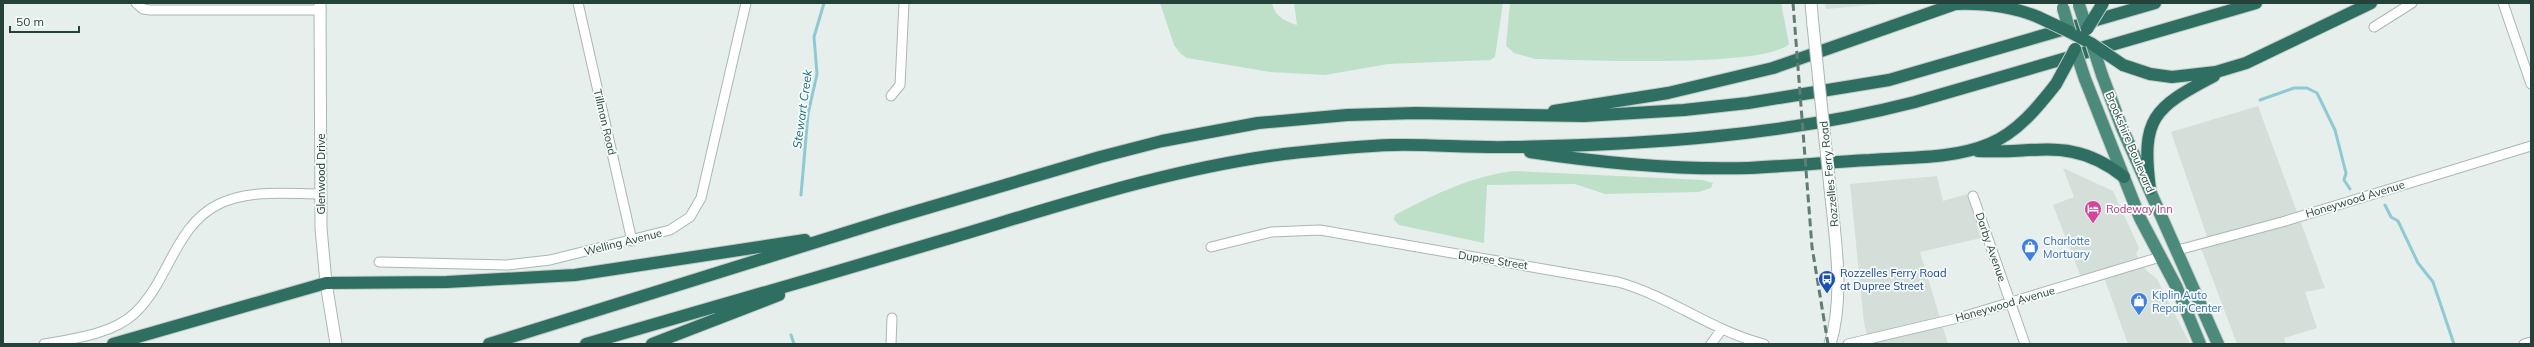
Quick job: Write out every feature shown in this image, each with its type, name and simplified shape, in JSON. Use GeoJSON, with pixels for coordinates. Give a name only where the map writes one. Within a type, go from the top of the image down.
{"type":"FeatureCollection","features":[{"type":"Feature","properties":{"kind":"highway"},"geometry":{"type":"LineString","coordinates":[[1529,117],[1593,103],[1668,93],[1773,68],[1957,3],[1992,4],[2016,8],[2070,32],[2087,37],[2127,66],[2150,74],[2172,77],[2194,76],[2227,69],[2246,63],[2371,3]]}},
{"type":"Feature","properties":{"kind":"highway"},"geometry":{"type":"LineString","coordinates":[[1968,151],[1991,144],[2005,136],[2028,116],[2056,84],[2076,49],[2087,37],[2103,3]]}},
{"type":"Feature","properties":{"kind":"highway"},"geometry":{"type":"LineString","coordinates":[[489,344],[849,232],[1132,148],[1258,123],[1376,114],[1529,117],[1684,110],[1748,103],[1863,86],[2155,3]]}},
{"type":"Feature","properties":{"kind":"highway"},"geometry":{"type":"LineString","coordinates":[[586,344],[1123,186],[1198,168],[1254,158],[1391,145],[1505,147],[1715,137],[1864,114],[1986,83],[2256,3]]}},
{"type":"Feature","properties":{"kind":"highway","name":"Brookshire Boulevard"},"geometry":{"type":"LineString","coordinates":[[2079,4],[2087,37],[2122,128],[2178,250],[2218,344]]}},
{"type":"Feature","properties":{"kind":"highway","name":"Brookshire Boulevard"},"geometry":{"type":"LineString","coordinates":[[2062,6],[2085,79],[2140,218],[2176,286],[2200,344]]}},
{"type":"Feature","properties":{"kind":"highway"},"geometry":{"type":"LineString","coordinates":[[2150,189],[2146,161],[2147,141],[2156,116],[2180,94],[2227,69]]}},
{"type":"Feature","properties":{"kind":"highway"},"geometry":{"type":"LineString","coordinates":[[1505,147],[1602,162],[1718,168],[1883,159],[1968,151],[2004,152],[2073,150],[2098,159],[2124,177]]}},
{"type":"Feature","properties":{"kind":"highway"},"geometry":{"type":"LineString","coordinates":[[113,344],[326,283],[455,282],[575,275],[849,232]]}},
{"type":"Feature","properties":{"kind":"highway"},"geometry":{"type":"LineString","coordinates":[[652,344],[790,291],[812,278]]}},
{"type":"Feature","properties":{"kind":"street"},"geometry":{"type":"LineString","coordinates":[[136,3],[140,8],[150,10],[320,6]]}},
{"type":"Feature","properties":{"kind":"street","name":"Tillman Road"},"geometry":{"type":"LineString","coordinates":[[578,3],[632,241]]}},
{"type":"Feature","properties":{"kind":"street","name":"Welling Avenue"},"geometry":{"type":"LineString","coordinates":[[379,262],[524,264],[632,241],[670,230],[684,223],[697,208],[723,109],[746,3]]}},
{"type":"Feature","properties":{"kind":"street"},"geometry":{"type":"LineString","coordinates":[[891,96],[900,85],[904,3]]}},
{"type":"Feature","properties":{"kind":"street","name":"Rozzelles Ferry Road"},"geometry":{"type":"LineString","coordinates":[[1812,3],[1830,188],[1837,301],[1830,344]]}},
{"type":"Feature","properties":{"kind":"street"},"geometry":{"type":"LineString","coordinates":[[2374,27],[2412,3]]}},
{"type":"Feature","properties":{"kind":"street"},"geometry":{"type":"LineString","coordinates":[[2503,3],[2531,84]]}},
{"type":"Feature","properties":{"kind":"street","name":"Glenwood Drive"},"geometry":{"type":"LineString","coordinates":[[320,6],[320,194],[326,283],[335,342]]}},
{"type":"Feature","properties":{"kind":"street","name":"Honeywood Avenue"},"geometry":{"type":"LineString","coordinates":[[2178,250],[2282,222],[2531,146]]}},
{"type":"Feature","properties":{"kind":"street"},"geometry":{"type":"LineString","coordinates":[[44,344],[96,332],[117,325],[134,314],[153,293],[188,229],[204,213],[219,204],[248,195],[320,194]]}},
{"type":"Feature","properties":{"kind":"street","name":"Darby Avenue"},"geometry":{"type":"LineString","coordinates":[[1973,196],[2025,344]]}},
{"type":"Feature","properties":{"kind":"street","name":"Dupree Street"},"geometry":{"type":"LineString","coordinates":[[1211,247],[1289,230],[1343,233],[1618,282],[1652,293],[1739,337],[1764,344]]}},
{"type":"Feature","properties":{"kind":"street","name":"Honeywood Avenue"},"geometry":{"type":"LineString","coordinates":[[1848,344],[1906,331],[2011,302],[2160,257]]}},
{"type":"Feature","properties":{"kind":"street"},"geometry":{"type":"LineString","coordinates":[[891,344],[892,318]]}},
{"type":"Feature","properties":{"kind":"street"},"geometry":{"type":"LineString","coordinates":[[1711,344],[1722,329]]}},
{"type":"Feature","properties":{"kind":"street"},"geometry":{"type":"LineString","coordinates":[[2524,344],[2531,342]]}},
{"type":"Feature","properties":{"kind":"shaded area"},"geometry":{"type":"Polygon","coordinates":[[[1825,3],[1892,3],[1826,9],[1825,3]]]}},
{"type":"Feature","properties":{"kind":"shaded area"},"geometry":{"type":"Polygon","coordinates":[[[2258,106],[2325,288],[2305,292],[2317,328],[2284,338],[2286,344],[2237,344],[2201,248],[2210,245],[2171,132],[2258,106]]]}},
{"type":"Feature","properties":{"kind":"shaded area"},"geometry":{"type":"Polygon","coordinates":[[[2063,168],[2113,191],[2139,248],[2136,254],[2146,270],[2157,279],[2190,344],[2128,344],[2102,272],[2081,277],[2053,205],[2074,197],[2063,168]]]}},
{"type":"Feature","properties":{"kind":"shaded area"},"geometry":{"type":"Polygon","coordinates":[[[1937,176],[1943,201],[1967,194],[1981,238],[1920,252],[1948,344],[1869,344],[1864,323],[1850,184],[1937,176]]]}},
{"type":"Feature","properties":{"kind":"green space"},"geometry":{"type":"Polygon","coordinates":[[[1160,3],[1272,3],[1275,12],[1281,18],[1297,25],[1294,3],[1503,3],[1495,57],[1490,60],[1388,64],[1325,75],[1270,72],[1187,58],[1181,54],[1174,45],[1160,3]]]}},
{"type":"Feature","properties":{"kind":"green space"},"geometry":{"type":"Polygon","coordinates":[[[1510,3],[1781,3],[1789,44],[1773,52],[1745,57],[1708,60],[1627,61],[1535,59],[1514,53],[1506,46],[1510,3]]]}},
{"type":"Feature","properties":{"kind":"green space"},"geometry":{"type":"Polygon","coordinates":[[[1514,171],[1703,180],[1713,183],[1711,188],[1699,192],[1605,194],[1575,184],[1487,185],[1484,243],[1399,225],[1394,220],[1395,215],[1453,187],[1483,177],[1514,171]]]}},
{"type":"Feature","properties":{"kind":"waterway","name":"Stewart Creek"},"geometry":{"type":"LineString","coordinates":[[801,195],[808,114],[817,74],[814,37],[824,3]]}},
{"type":"Feature","properties":{"kind":"waterway"},"geometry":{"type":"LineString","coordinates":[[2260,100],[2294,88],[2307,88],[2317,93],[2335,130],[2346,173],[2344,180],[2350,189]]}},
{"type":"Feature","properties":{"kind":"waterway"},"geometry":{"type":"LineString","coordinates":[[2385,205],[2391,217],[2398,221],[2418,263],[2433,282],[2454,344]]}},
{"type":"Feature","properties":{"kind":"waterway","name":"Stewart Creek"},"geometry":{"type":"LineString","coordinates":[[791,335],[794,344]]}},
{"type":"Feature","properties":{"kind":"railway"},"geometry":{"type":"LineString","coordinates":[[1793,3],[1812,247],[1828,344]]}},
{"type":"Feature","properties":{"kind":"place","name":"Rodeway Inn"},"geometry":{"type":"Point","coordinates":[2093,224]}},
{"type":"Feature","properties":{"kind":"place","name":"Charlotte Mortuary"},"geometry":{"type":"Point","coordinates":[2030,262]}},
{"type":"Feature","properties":{"kind":"place","name":"Rozzelles Ferry Road at Dupree Street"},"geometry":{"type":"Point","coordinates":[1827,294]}},
{"type":"Feature","properties":{"kind":"place","name":"Kiplin Auto Repair Center"},"geometry":{"type":"Point","coordinates":[2139,316]}}]}
